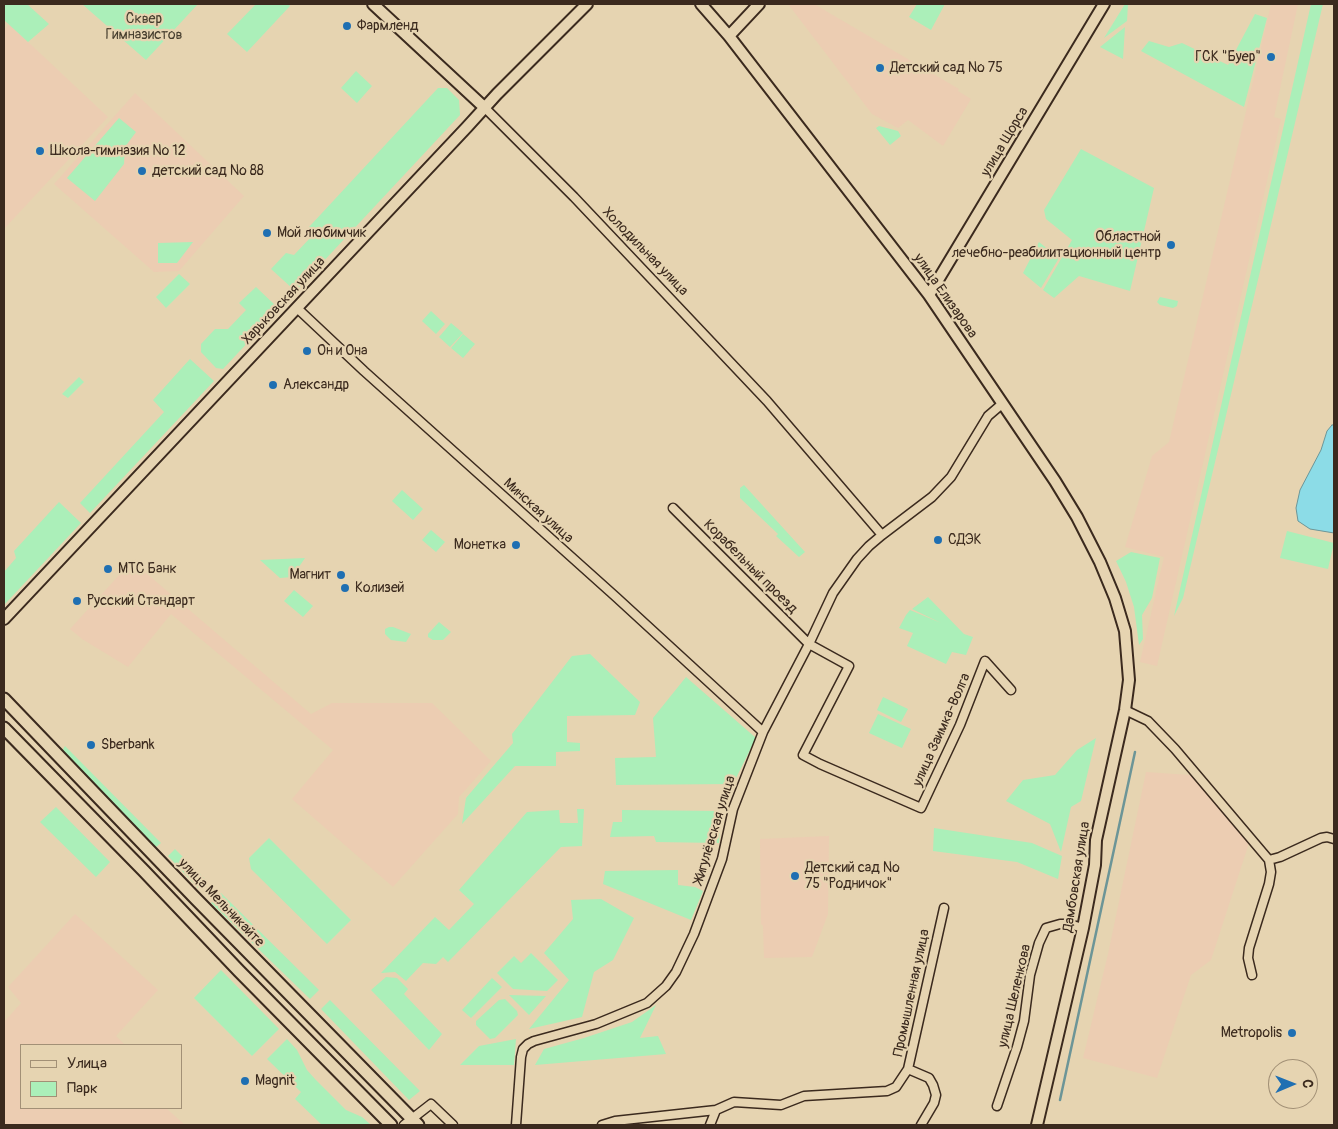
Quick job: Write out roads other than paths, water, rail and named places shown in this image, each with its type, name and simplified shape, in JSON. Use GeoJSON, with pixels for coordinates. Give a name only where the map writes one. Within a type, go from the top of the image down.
{"type":"FeatureCollection","features":[{"type":"Feature","properties":{"kind":"main road","name":"улица Мельникайте"},"geometry":{"type":"LineString","coordinates":[[4,700],[411,1123]]}},
{"type":"Feature","properties":{"kind":"main road"},"geometry":{"type":"LineString","coordinates":[[4,728],[391,1125]]}},
{"type":"Feature","properties":{"kind":"street","name":"Холодильная улица"},"geometry":{"type":"LineString","coordinates":[[373,4],[485,108],[574,197],[767,401],[882,535]]}},
{"type":"Feature","properties":{"kind":"street","name":"Харьковская улица"},"geometry":{"type":"LineString","coordinates":[[4,619],[497,94],[587,4]]}},
{"type":"Feature","properties":{"kind":"street","name":"улица Елизарова"},"geometry":{"type":"LineString","coordinates":[[701,4],[729,36],[929,294],[1055,481],[1077,517],[1100,562],[1115,598],[1125,630]]}},
{"type":"Feature","properties":{"kind":"street"},"geometry":{"type":"LineString","coordinates":[[729,36],[759,4]]}},
{"type":"Feature","properties":{"kind":"street","name":"улица Щорса"},"geometry":{"type":"LineString","coordinates":[[929,294],[1104,4]]}},
{"type":"Feature","properties":{"kind":"street","name":"Минская улица"},"geometry":{"type":"LineString","coordinates":[[297,308],[763,732]]}},
{"type":"Feature","properties":{"kind":"street","name":"Жигулёвская улица"},"geometry":{"type":"LineString","coordinates":[[516,1125],[521,1057],[523,1050],[528,1044],[596,1024],[647,1003],[666,986],[676,972],[694,934],[722,860],[733,809],[763,732],[840,582],[857,559],[882,535],[932,497],[951,477],[988,416],[1002,404]]}},
{"type":"Feature","properties":{"kind":"street","name":"Корабельный проезд"},"geometry":{"type":"LineString","coordinates":[[673,508],[809,644],[849,666],[804,755],[820,764],[921,808]]}},
{"type":"Feature","properties":{"kind":"street","name":"Дамбовская улица"},"geometry":{"type":"LineString","coordinates":[[1037,1125],[1083,928],[1095,866],[1096,840],[1125,710],[1129,680],[1125,630]]}},
{"type":"Feature","properties":{"kind":"street","name":"улица Заимка-Волга"},"geometry":{"type":"LineString","coordinates":[[921,808],[960,725],[985,661],[1011,690]]}},
{"type":"Feature","properties":{"kind":"street"},"geometry":{"type":"LineString","coordinates":[[1125,710],[1148,721],[1162,735],[1269,860],[1271,872],[1269,884],[1249,948],[1248,958],[1252,975]]}},
{"type":"Feature","properties":{"kind":"street"},"geometry":{"type":"LineString","coordinates":[[1269,860],[1280,857],[1321,838],[1334,839]]}},
{"type":"Feature","properties":{"kind":"street","name":"Промышленная улица"},"geometry":{"type":"LineString","coordinates":[[921,1125],[934,1103],[936,1095],[933,1085],[928,1078],[908,1068],[944,908]]}},
{"type":"Feature","properties":{"kind":"street","name":"улица Шеленкова"},"geometry":{"type":"LineString","coordinates":[[997,1106],[1017,1047],[1024,1021],[1030,975],[1039,943],[1046,928],[1060,924],[1069,924],[1083,928]]}},
{"type":"Feature","properties":{"kind":"street"},"geometry":{"type":"LineString","coordinates":[[602,1125],[615,1121],[716,1110],[734,1102],[781,1105],[804,1096],[888,1091],[896,1087],[908,1068]]}},
{"type":"Feature","properties":{"kind":"street"},"geometry":{"type":"LineString","coordinates":[[411,1123],[431,1104],[453,1125]]}},
{"type":"Feature","properties":{"kind":"street"},"geometry":{"type":"LineString","coordinates":[[710,1125],[716,1110]]}},
{"type":"Feature","properties":{"kind":"water"},"geometry":{"type":"Polygon","coordinates":[[[1334,425],[1334,533],[1310,529],[1298,521],[1296,508],[1300,490],[1321,450],[1327,431],[1334,425]]]}},
{"type":"Feature","properties":{"kind":"waterway"},"geometry":{"type":"LineString","coordinates":[[1060,1100],[1135,752]]}},
{"type":"Feature","properties":{"kind":"place","name":"Фармленд"},"geometry":{"type":"Point","coordinates":[347,26]}},
{"type":"Feature","properties":{"kind":"place","name":"ГСК \"Буер\""},"geometry":{"type":"Point","coordinates":[1271,57]}},
{"type":"Feature","properties":{"kind":"place","name":"Детский сад № 75"},"geometry":{"type":"Point","coordinates":[880,68]}},
{"type":"Feature","properties":{"kind":"place","name":"Школа-гимназия № 12"},"geometry":{"type":"Point","coordinates":[40,151]}},
{"type":"Feature","properties":{"kind":"place","name":"детский сад № 88"},"geometry":{"type":"Point","coordinates":[142,171]}},
{"type":"Feature","properties":{"kind":"place","name":"Мой любимчик"},"geometry":{"type":"Point","coordinates":[267,233]}},
{"type":"Feature","properties":{"kind":"place","name":"Областной лечебно-реабилитационный центр"},"geometry":{"type":"Point","coordinates":[1171,245]}},
{"type":"Feature","properties":{"kind":"place","name":"Он и Она"},"geometry":{"type":"Point","coordinates":[307,351]}},
{"type":"Feature","properties":{"kind":"place","name":"Александр"},"geometry":{"type":"Point","coordinates":[273,385]}},
{"type":"Feature","properties":{"kind":"place","name":"СДЭК"},"geometry":{"type":"Point","coordinates":[938,540]}},
{"type":"Feature","properties":{"kind":"place","name":"Монетка"},"geometry":{"type":"Point","coordinates":[516,545]}},
{"type":"Feature","properties":{"kind":"place","name":"МТС Банк"},"geometry":{"type":"Point","coordinates":[108,569]}},
{"type":"Feature","properties":{"kind":"place","name":"Магнит"},"geometry":{"type":"Point","coordinates":[341,575]}},
{"type":"Feature","properties":{"kind":"place","name":"Колизей"},"geometry":{"type":"Point","coordinates":[345,588]}},
{"type":"Feature","properties":{"kind":"place","name":"Русский Стандарт"},"geometry":{"type":"Point","coordinates":[77,601]}},
{"type":"Feature","properties":{"kind":"place","name":"Sberbank"},"geometry":{"type":"Point","coordinates":[91,745]}},
{"type":"Feature","properties":{"kind":"place","name":"Детский сад № 75 \"Родничок\""},"geometry":{"type":"Point","coordinates":[795,876]}},
{"type":"Feature","properties":{"kind":"place","name":"Metropolis"},"geometry":{"type":"Point","coordinates":[1292,1033]}},
{"type":"Feature","properties":{"kind":"place","name":"Magnit"},"geometry":{"type":"Point","coordinates":[245,1081]}},
{"type":"Feature","properties":{"kind":"park label","name":"Сквер Гимназистов"},"geometry":{"type":"Point","coordinates":[144,28]}}]}
